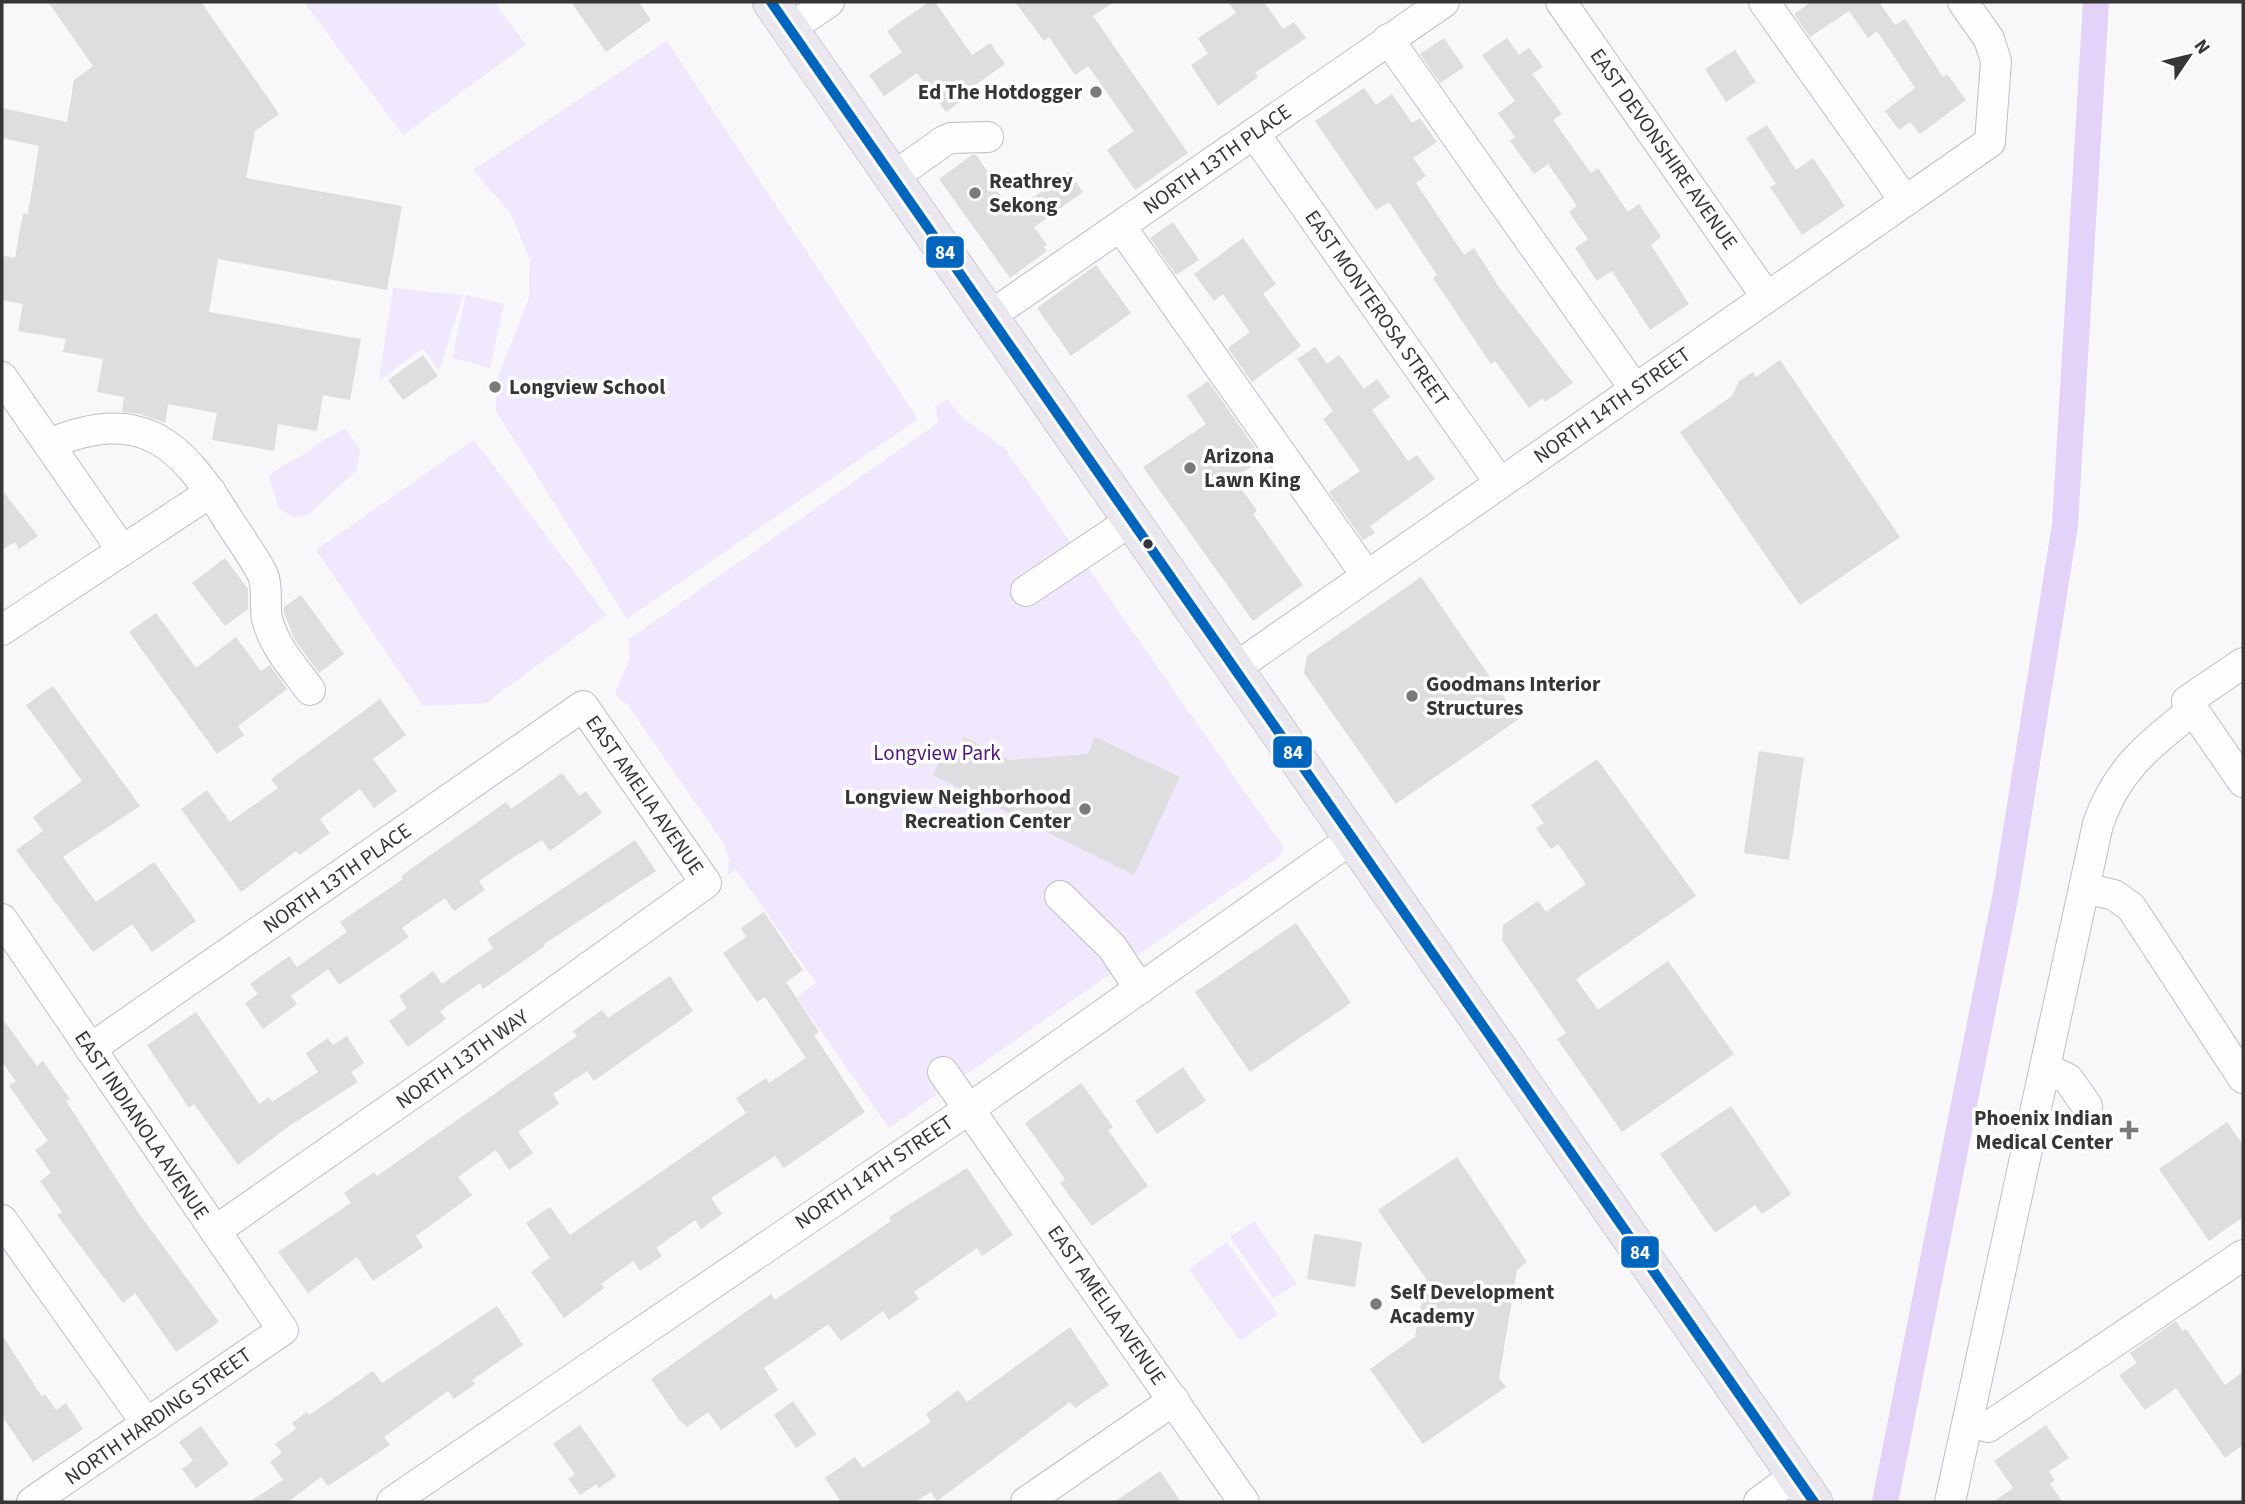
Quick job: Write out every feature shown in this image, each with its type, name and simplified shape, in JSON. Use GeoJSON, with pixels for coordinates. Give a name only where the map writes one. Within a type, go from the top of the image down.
{"type":"FeatureCollection","features":[{"type":"Feature","properties":{"kind":"main road"},"geometry":{"type":"LineString","coordinates":[[780,15],[1805,1489]]}},
{"type":"Feature","properties":{"kind":"street"},"geometry":{"type":"LineString","coordinates":[[780,15],[829,2]]}},
{"type":"Feature","properties":{"kind":"street","name":"NORTH 13TH PLACE"},"geometry":{"type":"LineString","coordinates":[[990,316],[1444,2]]}},
{"type":"Feature","properties":{"kind":"street","name":"EAST DEVONSHIRE AVENUE"},"geometry":{"type":"LineString","coordinates":[[1561,2],[1766,296]]}},
{"type":"Feature","properties":{"kind":"street"},"geometry":{"type":"LineString","coordinates":[[1764,2],[1905,201]]}},
{"type":"Feature","properties":{"kind":"street","name":"NORTH 14TH STREET"},"geometry":{"type":"LineString","coordinates":[[1235,668],[1990,142],[1996,61],[1989,39],[1963,2]]}},
{"type":"Feature","properties":{"kind":"street"},"geometry":{"type":"LineString","coordinates":[[1388,40],[1635,389]]}},
{"type":"Feature","properties":{"kind":"street","name":"EAST MONTEROSA STREET"},"geometry":{"type":"LineString","coordinates":[[1254,133],[1500,483]]}},
{"type":"Feature","properties":{"kind":"street"},"geometry":{"type":"LineString","coordinates":[[893,177],[951,138],[988,137]]}},
{"type":"Feature","properties":{"kind":"street"},"geometry":{"type":"LineString","coordinates":[[1121,227],[1367,576]]}},
{"type":"Feature","properties":{"kind":"street"},"geometry":{"type":"LineString","coordinates":[[2,377],[122,550]]}},
{"type":"Feature","properties":{"kind":"street"},"geometry":{"type":"LineString","coordinates":[[49,444],[73,434],[107,429],[139,432],[162,439],[181,454],[211,492],[263,576],[268,603],[267,620],[278,646],[310,690]]}},
{"type":"Feature","properties":{"kind":"street"},"geometry":{"type":"LineString","coordinates":[[2,630],[211,492]]}},
{"type":"Feature","properties":{"kind":"street"},"geometry":{"type":"LineString","coordinates":[[1026,590],[1132,520]]}},
{"type":"Feature","properties":{"kind":"street"},"geometry":{"type":"LineString","coordinates":[[2243,663],[2187,701],[2243,782]]}},
{"type":"Feature","properties":{"kind":"street","name":"NORTH 13TH PLACE"},"geometry":{"type":"LineString","coordinates":[[90,1049],[583,706]]}},
{"type":"Feature","properties":{"kind":"street","name":"EAST AMELIA AVENUE"},"geometry":{"type":"LineString","coordinates":[[583,706],[706,883]]}},
{"type":"Feature","properties":{"kind":"street"},"geometry":{"type":"LineString","coordinates":[[1950,1502],[2084,888],[2107,797],[2140,753],[2193,710]]}},
{"type":"Feature","properties":{"kind":"street","name":"NORTH 14TH STREET"},"geometry":{"type":"LineString","coordinates":[[392,1502],[968,1109],[1353,838]]}},
{"type":"Feature","properties":{"kind":"street","name":"NORTH 13TH WAY"},"geometry":{"type":"LineString","coordinates":[[215,1231],[436,1078],[706,883]]}},
{"type":"Feature","properties":{"kind":"street"},"geometry":{"type":"LineString","coordinates":[[2084,888],[2114,895],[2131,908],[2243,1078]]}},
{"type":"Feature","properties":{"kind":"street"},"geometry":{"type":"LineString","coordinates":[[1060,896],[1112,947],[1140,989]]}},
{"type":"Feature","properties":{"kind":"street","name":"EAST INDIANOLA AVENUE"},"geometry":{"type":"LineString","coordinates":[[2,919],[283,1330]]}},
{"type":"Feature","properties":{"kind":"street"},"geometry":{"type":"LineString","coordinates":[[2045,1068],[2068,1079],[2087,1106]]}},
{"type":"Feature","properties":{"kind":"street","name":"EAST AMELIA AVENUE"},"geometry":{"type":"LineString","coordinates":[[943,1072],[1244,1502]]}},
{"type":"Feature","properties":{"kind":"street"},"geometry":{"type":"LineString","coordinates":[[2,1220],[147,1424]]}},
{"type":"Feature","properties":{"kind":"street"},"geometry":{"type":"LineString","coordinates":[[1968,1421],[1988,1427],[2243,1255]]}},
{"type":"Feature","properties":{"kind":"street","name":"NORTH HARDING STREET"},"geometry":{"type":"LineString","coordinates":[[32,1502],[283,1330]]}},
{"type":"Feature","properties":{"kind":"street"},"geometry":{"type":"LineString","coordinates":[[1026,1502],[1174,1400]]}},
{"type":"Feature","properties":{"kind":"street"},"geometry":{"type":"LineString","coordinates":[[1759,1502],[1805,1489]]}},
{"type":"Feature","properties":{"kind":"green space"},"geometry":{"type":"Polygon","coordinates":[[[304,2],[494,2],[526,45],[403,135],[304,2]]]}},
{"type":"Feature","properties":{"kind":"green space"},"geometry":{"type":"Polygon","coordinates":[[[667,41],[918,419],[627,619],[496,411],[496,382],[529,298],[530,260],[511,214],[473,170],[667,41]]]}},
{"type":"Feature","properties":{"kind":"green space"},"geometry":{"type":"Polygon","coordinates":[[[393,288],[463,295],[439,371],[423,348],[379,381],[393,288]]]}},
{"type":"Feature","properties":{"kind":"green space"},"geometry":{"type":"Polygon","coordinates":[[[466,295],[504,304],[490,368],[452,358],[466,295]]]}},
{"type":"Feature","properties":{"kind":"green space","name":"Longview Park"},"geometry":{"type":"Polygon","coordinates":[[[947,399],[963,418],[1005,449],[1284,848],[1280,856],[889,1128],[797,997],[816,983],[736,869],[728,875],[729,860],[724,844],[627,704],[615,694],[630,657],[628,640],[939,422],[935,407],[947,399]]]}},
{"type":"Feature","properties":{"kind":"green space"},"geometry":{"type":"Polygon","coordinates":[[[345,429],[360,449],[357,470],[308,515],[293,518],[278,507],[269,476],[345,429]]]}},
{"type":"Feature","properties":{"kind":"green space"},"geometry":{"type":"Polygon","coordinates":[[[474,440],[606,615],[486,703],[423,706],[316,550],[474,440]]]}},
{"type":"Feature","properties":{"kind":"green space"},"geometry":{"type":"Polygon","coordinates":[[[1254,1221],[1297,1284],[1273,1298],[1230,1237],[1254,1221]]]}},
{"type":"Feature","properties":{"kind":"green space"},"geometry":{"type":"Polygon","coordinates":[[[1227,1242],[1278,1314],[1240,1341],[1189,1269],[1227,1242]]]}},
{"type":"Feature","properties":{"kind":"building"},"geometry":{"type":"Polygon","coordinates":[[[48,2],[201,2],[279,114],[255,131],[246,178],[402,206],[387,290],[218,259],[209,312],[361,339],[350,400],[323,395],[317,431],[278,424],[274,451],[212,440],[217,413],[168,404],[165,423],[140,414],[122,412],[124,397],[97,392],[103,359],[63,352],[66,339],[18,331],[23,304],[2,300],[2,269],[4,256],[15,258],[23,213],[28,214],[39,146],[2,138],[2,108],[67,122],[74,80],[93,66],[48,2]]]}},
{"type":"Feature","properties":{"kind":"building"},"geometry":{"type":"Polygon","coordinates":[[[571,2],[639,2],[651,20],[606,52],[571,2]]]}},
{"type":"Feature","properties":{"kind":"building"},"geometry":{"type":"Polygon","coordinates":[[[929,2],[935,2],[972,55],[990,43],[1005,64],[968,90],[971,94],[946,112],[917,73],[884,96],[869,75],[902,52],[887,31],[929,2]]]}},
{"type":"Feature","properties":{"kind":"building"},"geometry":{"type":"Polygon","coordinates":[[[1015,2],[1114,2],[1093,16],[1188,153],[1135,190],[1107,150],[1134,131],[1088,66],[1075,75],[1049,37],[1044,41],[1015,2]]]}},
{"type":"Feature","properties":{"kind":"building"},"geometry":{"type":"Polygon","coordinates":[[[1228,2],[1264,2],[1283,29],[1294,22],[1306,38],[1255,73],[1258,77],[1218,106],[1191,65],[1208,54],[1198,38],[1236,13],[1228,2]]]}},
{"type":"Feature","properties":{"kind":"building"},"geometry":{"type":"Polygon","coordinates":[[[1811,2],[1879,2],[1895,25],[1905,19],[1943,77],[1947,74],[1966,100],[1920,134],[1910,122],[1899,130],[1885,111],[1915,88],[1877,31],[1868,38],[1849,11],[1810,37],[1794,14],[1811,2]]]}},
{"type":"Feature","properties":{"kind":"building"},"geometry":{"type":"Polygon","coordinates":[[[1444,38],[1464,67],[1440,83],[1420,54],[1444,38]]]}},
{"type":"Feature","properties":{"kind":"building"},"geometry":{"type":"Polygon","coordinates":[[[1507,38],[1519,55],[1529,48],[1543,67],[1532,74],[1562,114],[1553,120],[1591,173],[1598,168],[1628,212],[1639,204],[1661,237],[1651,245],[1689,304],[1650,330],[1612,271],[1597,281],[1575,248],[1588,239],[1569,212],[1577,206],[1548,164],[1534,174],[1510,141],[1515,137],[1498,113],[1515,101],[1482,55],[1507,38]]]}},
{"type":"Feature","properties":{"kind":"building"},"geometry":{"type":"Polygon","coordinates":[[[1735,50],[1756,82],[1726,102],[1705,69],[1735,50]]]}},
{"type":"Feature","properties":{"kind":"building"},"geometry":{"type":"Polygon","coordinates":[[[1364,88],[1376,105],[1392,94],[1412,123],[1420,118],[1437,142],[1413,158],[1426,176],[1416,183],[1464,255],[1474,248],[1499,287],[1573,383],[1545,402],[1543,398],[1529,408],[1495,361],[1491,364],[1433,278],[1437,275],[1389,202],[1376,210],[1315,121],[1364,88]]]}},
{"type":"Feature","properties":{"kind":"building"},"geometry":{"type":"Polygon","coordinates":[[[1767,125],[1796,170],[1813,158],[1845,206],[1802,235],[1770,187],[1776,184],[1746,138],[1767,125]]]}},
{"type":"Feature","properties":{"kind":"building"},"geometry":{"type":"Polygon","coordinates":[[[972,155],[976,155],[988,172],[986,174],[1012,212],[1069,172],[1083,192],[1034,227],[1047,245],[1044,247],[1047,251],[1010,278],[939,179],[972,155]]]}},
{"type":"Feature","properties":{"kind":"building"},"geometry":{"type":"Polygon","coordinates":[[[1173,222],[1199,260],[1176,275],[1150,238],[1173,222]]]}},
{"type":"Feature","properties":{"kind":"building"},"geometry":{"type":"Polygon","coordinates":[[[1243,238],[1276,284],[1263,294],[1301,346],[1252,382],[1228,348],[1250,332],[1223,294],[1214,301],[1194,274],[1243,238]]]}},
{"type":"Feature","properties":{"kind":"building"},"geometry":{"type":"Polygon","coordinates":[[[1096,265],[1131,313],[1071,356],[1037,308],[1096,265]]]}},
{"type":"Feature","properties":{"kind":"building"},"geometry":{"type":"Polygon","coordinates":[[[1315,347],[1327,364],[1339,355],[1364,389],[1377,379],[1390,397],[1372,410],[1408,461],[1417,455],[1435,479],[1370,526],[1375,533],[1363,540],[1329,492],[1360,471],[1323,419],[1333,411],[1297,359],[1315,347]]]}},
{"type":"Feature","properties":{"kind":"building"},"geometry":{"type":"Polygon","coordinates":[[[423,355],[438,376],[403,400],[388,380],[423,355]]]}},
{"type":"Feature","properties":{"kind":"building"},"geometry":{"type":"Polygon","coordinates":[[[1780,360],[1900,537],[1800,605],[1680,432],[1732,396],[1739,381],[1753,372],[1756,377],[1780,360]]]}},
{"type":"Feature","properties":{"kind":"building"},"geometry":{"type":"Polygon","coordinates":[[[1208,381],[1263,459],[1234,478],[1257,511],[1253,514],[1303,585],[1253,621],[1143,467],[1206,424],[1187,396],[1208,381]]]}},
{"type":"Feature","properties":{"kind":"building"},"geometry":{"type":"Polygon","coordinates":[[[2,490],[38,536],[19,549],[15,542],[2,550],[2,490]]]}},
{"type":"Feature","properties":{"kind":"building"},"geometry":{"type":"Polygon","coordinates":[[[225,558],[248,589],[248,609],[225,626],[192,583],[225,558]]]}},
{"type":"Feature","properties":{"kind":"building","name":"Goodmans Interior Structures"},"geometry":{"type":"Polygon","coordinates":[[[1421,577],[1519,719],[1396,804],[1304,673],[1307,656],[1421,577]]]}},
{"type":"Feature","properties":{"kind":"building"},"geometry":{"type":"Polygon","coordinates":[[[301,595],[344,654],[319,673],[295,640],[284,613],[283,608],[301,595]]]}},
{"type":"Feature","properties":{"kind":"building"},"geometry":{"type":"Polygon","coordinates":[[[156,613],[196,668],[236,637],[261,671],[270,665],[287,689],[238,726],[244,735],[217,754],[129,632],[156,613]]]}},
{"type":"Feature","properties":{"kind":"building"},"geometry":{"type":"Polygon","coordinates":[[[53,686],[140,806],[63,857],[96,902],[154,862],[196,921],[152,952],[132,924],[93,952],[16,850],[43,831],[33,817],[82,781],[26,705],[53,686]]]}},
{"type":"Feature","properties":{"kind":"building"},"geometry":{"type":"Polygon","coordinates":[[[380,699],[406,735],[373,759],[397,791],[374,808],[360,789],[320,819],[330,833],[299,855],[296,851],[241,892],[181,809],[207,790],[230,822],[278,788],[271,779],[380,699]]]}},
{"type":"Feature","properties":{"kind":"building","name":"Longview Neighborhood Recreation Center"},"geometry":{"type":"Polygon","coordinates":[[[964,737],[1010,760],[1088,754],[1095,737],[1180,777],[1134,875],[933,775],[948,744],[959,748],[964,737]]]}},
{"type":"Feature","properties":{"kind":"building"},"geometry":{"type":"Polygon","coordinates":[[[1759,751],[1804,758],[1789,860],[1744,853],[1759,751]]]}},
{"type":"Feature","properties":{"kind":"building"},"geometry":{"type":"Polygon","coordinates":[[[1597,759],[1696,896],[1576,979],[1598,1010],[1668,961],[1734,1054],[1622,1132],[1557,1039],[1566,1033],[1502,940],[1503,925],[1538,901],[1546,912],[1586,884],[1558,844],[1551,849],[1536,828],[1544,823],[1531,805],[1597,759]]]}},
{"type":"Feature","properties":{"kind":"building"},"geometry":{"type":"Polygon","coordinates":[[[562,773],[579,796],[586,791],[602,813],[550,851],[542,840],[514,857],[479,881],[485,890],[454,911],[445,898],[402,928],[409,937],[339,985],[328,969],[291,996],[297,1004],[263,1029],[245,1003],[258,994],[250,984],[289,956],[297,967],[347,932],[340,922],[403,879],[401,876],[506,802],[511,809],[562,773]]]}},
{"type":"Feature","properties":{"kind":"building"},"geometry":{"type":"Polygon","coordinates":[[[635,840],[656,871],[544,944],[545,946],[483,989],[480,983],[440,1011],[446,1019],[408,1047],[389,1021],[407,1008],[399,996],[433,971],[442,984],[493,948],[487,939],[635,840]]]}},
{"type":"Feature","properties":{"kind":"building"},"geometry":{"type":"Polygon","coordinates":[[[764,912],[803,970],[786,982],[819,1032],[814,1035],[865,1112],[784,1168],[775,1156],[711,1198],[722,1214],[701,1229],[695,1220],[656,1248],[662,1256],[640,1271],[633,1261],[601,1284],[604,1288],[564,1318],[531,1272],[550,1258],[526,1223],[550,1207],[570,1235],[746,1113],[736,1098],[766,1078],[769,1083],[806,1058],[765,997],[757,1002],[723,953],[746,937],[741,928],[764,912]]]}},
{"type":"Feature","properties":{"kind":"building"},"geometry":{"type":"Polygon","coordinates":[[[1296,923],[1351,1003],[1250,1072],[1195,992],[1296,923]]]}},
{"type":"Feature","properties":{"kind":"building"},"geometry":{"type":"Polygon","coordinates":[[[670,976],[693,1011],[594,1081],[587,1071],[553,1094],[559,1104],[518,1132],[533,1153],[509,1170],[496,1150],[458,1177],[472,1195],[416,1236],[423,1247],[373,1281],[357,1257],[308,1293],[278,1252],[351,1203],[344,1193],[374,1172],[377,1176],[577,1036],[573,1031],[602,1010],[608,1018],[670,976]]]}},
{"type":"Feature","properties":{"kind":"building"},"geometry":{"type":"Polygon","coordinates":[[[196,1012],[259,1104],[269,1097],[272,1102],[318,1072],[306,1053],[328,1038],[333,1045],[347,1036],[364,1063],[351,1072],[358,1082],[289,1126],[238,1165],[194,1104],[189,1108],[147,1045],[196,1012]]]}},
{"type":"Feature","properties":{"kind":"building"},"geometry":{"type":"Polygon","coordinates":[[[2,1018],[37,1066],[43,1061],[70,1099],[66,1101],[137,1211],[219,1322],[176,1352],[135,1293],[123,1303],[57,1215],[62,1212],[40,1181],[51,1173],[35,1150],[48,1141],[9,1086],[16,1081],[2,1062],[2,1018]]]}},
{"type":"Feature","properties":{"kind":"building"},"geometry":{"type":"Polygon","coordinates":[[[1183,1067],[1206,1101],[1157,1134],[1135,1101],[1183,1067]]]}},
{"type":"Feature","properties":{"kind":"building"},"geometry":{"type":"Polygon","coordinates":[[[1081,1083],[1113,1127],[1108,1130],[1148,1186],[1092,1226],[1060,1183],[1065,1179],[1025,1123],[1081,1083]]]}},
{"type":"Feature","properties":{"kind":"building"},"geometry":{"type":"Polygon","coordinates":[[[1731,1106],[1791,1194],[1762,1214],[1755,1205],[1715,1233],[1660,1154],[1731,1106]]]}},
{"type":"Feature","properties":{"kind":"building"},"geometry":{"type":"Polygon","coordinates":[[[2227,1122],[2243,1145],[2243,1217],[2209,1241],[2159,1169],[2227,1122]]]}},
{"type":"Feature","properties":{"kind":"building"},"geometry":{"type":"Polygon","coordinates":[[[1457,1157],[1527,1262],[1517,1270],[1499,1378],[1506,1387],[1423,1444],[1370,1369],[1415,1337],[1426,1279],[1378,1210],[1457,1157]]]}},
{"type":"Feature","properties":{"kind":"building"},"geometry":{"type":"Polygon","coordinates":[[[967,1168],[1013,1235],[982,1256],[977,1248],[914,1292],[919,1299],[889,1320],[883,1311],[841,1341],[828,1324],[764,1368],[778,1390],[721,1430],[708,1412],[687,1427],[679,1420],[651,1379],[771,1294],[775,1300],[891,1221],[889,1217],[967,1168]]]}},
{"type":"Feature","properties":{"kind":"building"},"geometry":{"type":"Polygon","coordinates":[[[1314,1234],[1362,1242],[1355,1287],[1307,1279],[1314,1234]]]}},
{"type":"Feature","properties":{"kind":"building"},"geometry":{"type":"Polygon","coordinates":[[[497,1306],[523,1345],[472,1380],[475,1384],[454,1399],[448,1391],[384,1437],[390,1445],[328,1486],[321,1477],[288,1502],[249,1502],[283,1480],[270,1462],[282,1453],[275,1444],[296,1429],[292,1423],[307,1412],[309,1415],[373,1371],[382,1383],[497,1306]]]}},
{"type":"Feature","properties":{"kind":"building"},"geometry":{"type":"Polygon","coordinates":[[[2176,1321],[2183,1331],[2186,1329],[2225,1385],[2243,1372],[2243,1445],[2225,1458],[2176,1388],[2145,1410],[2119,1375],[2137,1363],[2130,1353],[2176,1321]]]}},
{"type":"Feature","properties":{"kind":"building"},"geometry":{"type":"Polygon","coordinates":[[[1070,1327],[1109,1385],[1075,1408],[1070,1402],[937,1501],[931,1492],[915,1502],[841,1502],[825,1478],[855,1457],[863,1468],[931,1422],[926,1414],[958,1390],[967,1402],[1070,1327]]]}},
{"type":"Feature","properties":{"kind":"building"},"geometry":{"type":"Polygon","coordinates":[[[2,1335],[42,1397],[45,1394],[56,1410],[66,1403],[83,1429],[33,1462],[2,1416],[2,1335]]]}},
{"type":"Feature","properties":{"kind":"building"},"geometry":{"type":"Polygon","coordinates":[[[793,1401],[816,1434],[796,1448],[774,1415],[793,1401]]]}},
{"type":"Feature","properties":{"kind":"building"},"geometry":{"type":"Polygon","coordinates":[[[580,1425],[616,1476],[599,1488],[596,1484],[580,1495],[568,1479],[575,1474],[553,1444],[580,1425]]]}},
{"type":"Feature","properties":{"kind":"building"},"geometry":{"type":"Polygon","coordinates":[[[2046,1425],[2069,1458],[2049,1471],[2055,1480],[2050,1484],[2063,1502],[1993,1502],[2013,1488],[1994,1461],[2046,1425]]]}},
{"type":"Feature","properties":{"kind":"building"},"geometry":{"type":"Polygon","coordinates":[[[201,1426],[229,1464],[196,1488],[182,1469],[193,1461],[179,1442],[201,1426]]]}},
{"type":"Feature","properties":{"kind":"building"},"geometry":{"type":"Polygon","coordinates":[[[1160,1471],[1181,1502],[1114,1502],[1160,1471]]]}},
{"type":"Feature","properties":{"kind":"waterway"},"geometry":{"type":"LineString","coordinates":[[1885,1502],[2006,893],[2065,525],[2096,2]]}},
{"type":"Feature","properties":{"kind":"transit line","name":"84"},"geometry":{"type":"LineString","coordinates":[[771,2],[1814,1502]]}},
{"type":"Feature","properties":{"kind":"place","name":"Ed The Hotdogger"},"geometry":{"type":"Point","coordinates":[1096,92]}},
{"type":"Feature","properties":{"kind":"place","name":"Reathrey Sekong"},"geometry":{"type":"Point","coordinates":[975,193]}},
{"type":"Feature","properties":{"kind":"place","name":"Longview School"},"geometry":{"type":"Point","coordinates":[495,387]}},
{"type":"Feature","properties":{"kind":"place","name":"Arizona Lawn King"},"geometry":{"type":"Point","coordinates":[1190,468]}},
{"type":"Feature","properties":{"kind":"place","name":"Goodmans Interior Structures"},"geometry":{"type":"Point","coordinates":[1412,696]}},
{"type":"Feature","properties":{"kind":"place","name":"Longview Neighborhood Recreation Center"},"geometry":{"type":"Point","coordinates":[1085,809]}},
{"type":"Feature","properties":{"kind":"place","name":"Phoenix Indian Medical Center"},"geometry":{"type":"Point","coordinates":[2129,1130]}},
{"type":"Feature","properties":{"kind":"place","name":"Self Development Academy"},"geometry":{"type":"Point","coordinates":[1376,1304]}}]}
